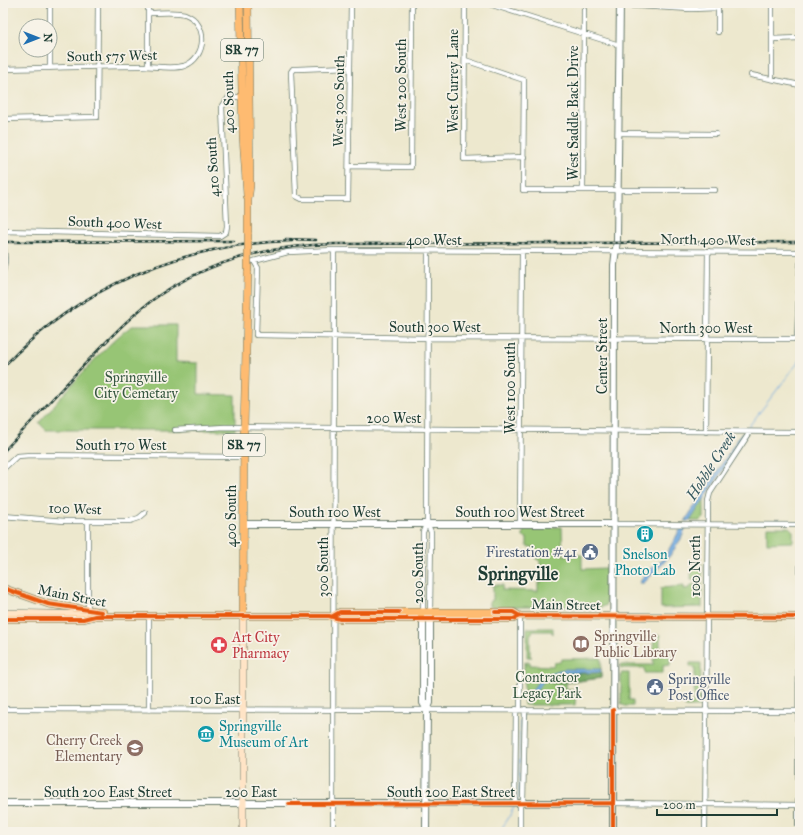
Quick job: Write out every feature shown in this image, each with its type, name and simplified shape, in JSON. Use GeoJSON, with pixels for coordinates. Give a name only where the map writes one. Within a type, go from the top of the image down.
{"type":"FeatureCollection","features":[{"type":"Feature","properties":{"kind":"main road","name":"400 South"},"geometry":{"type":"LineString","coordinates":[[240,3],[250,186],[248,200],[248,272],[244,428],[243,832]]}},
{"type":"Feature","properties":{"kind":"main road","name":"400 South"},"geometry":{"type":"LineString","coordinates":[[246,96],[248,3]]}},
{"type":"Feature","properties":{"kind":"main road","name":"Main Street"},"geometry":{"type":"LineString","coordinates":[[3,588],[48,604],[91,614],[115,616],[333,616],[340,612],[426,616],[513,612],[520,616],[800,617]]}},
{"type":"Feature","properties":{"kind":"main road"},"geometry":{"type":"LineString","coordinates":[[3,613],[91,614]]}},
{"type":"Feature","properties":{"kind":"main road","name":"Main Street"},"geometry":{"type":"LineString","coordinates":[[3,619],[83,619],[91,614]]}},
{"type":"Feature","properties":{"kind":"street"},"geometry":{"type":"LineString","coordinates":[[3,86],[4,3]]}},
{"type":"Feature","properties":{"kind":"street"},"geometry":{"type":"LineString","coordinates":[[50,3],[50,18]]}},
{"type":"Feature","properties":{"kind":"street"},"geometry":{"type":"LineString","coordinates":[[3,119],[97,117],[98,3]]}},
{"type":"Feature","properties":{"kind":"street"},"geometry":{"type":"LineString","coordinates":[[148,3],[148,66]]}},
{"type":"Feature","properties":{"kind":"street","name":"West 300 South"},"geometry":{"type":"LineString","coordinates":[[350,67],[293,69],[290,74],[296,196],[302,199],[348,199],[351,3]]}},
{"type":"Feature","properties":{"kind":"street","name":"West 200 South"},"geometry":{"type":"LineString","coordinates":[[349,166],[412,167],[412,3]]}},
{"type":"Feature","properties":{"kind":"street","name":"West Currey Lane"},"geometry":{"type":"LineString","coordinates":[[465,3],[464,159],[524,157]]}},
{"type":"Feature","properties":{"kind":"street"},"geometry":{"type":"LineString","coordinates":[[486,3],[618,45]]}},
{"type":"Feature","properties":{"kind":"street"},"geometry":{"type":"LineString","coordinates":[[772,3],[772,79]]}},
{"type":"Feature","properties":{"kind":"street"},"geometry":{"type":"LineString","coordinates":[[620,4],[691,9],[718,8],[718,32]]}},
{"type":"Feature","properties":{"kind":"street","name":"Center Street"},"geometry":{"type":"LineString","coordinates":[[613,832],[614,339],[615,251],[617,240],[618,190],[618,45],[620,4]]}},
{"type":"Feature","properties":{"kind":"street","name":"West Saddle Back Drive"},"geometry":{"type":"LineString","coordinates":[[583,190],[584,10]]}},
{"type":"Feature","properties":{"kind":"street","name":"South 575 West"},"geometry":{"type":"LineString","coordinates":[[4,68],[176,67],[187,64],[198,55],[203,38],[197,23],[185,14],[148,13]]}},
{"type":"Feature","properties":{"kind":"street"},"geometry":{"type":"LineString","coordinates":[[772,39],[800,38]]}},
{"type":"Feature","properties":{"kind":"street"},"geometry":{"type":"LineString","coordinates":[[50,58],[50,68]]}},
{"type":"Feature","properties":{"kind":"street"},"geometry":{"type":"LineString","coordinates":[[465,60],[524,80],[523,190],[715,190]]}},
{"type":"Feature","properties":{"kind":"street"},"geometry":{"type":"LineString","coordinates":[[751,75],[800,85]]}},
{"type":"Feature","properties":{"kind":"street","name":"410 South"},"geometry":{"type":"LineString","coordinates":[[226,232],[227,226],[221,112],[224,102],[229,98],[246,96]]}},
{"type":"Feature","properties":{"kind":"street"},"geometry":{"type":"LineString","coordinates":[[618,133],[716,134]]}},
{"type":"Feature","properties":{"kind":"street"},"geometry":{"type":"LineString","coordinates":[[3,232],[3,272]]}},
{"type":"Feature","properties":{"kind":"street","name":"South 400 West"},"geometry":{"type":"LineString","coordinates":[[3,232],[220,236],[226,232]]}},
{"type":"Feature","properties":{"kind":"street","name":"400 West"},"geometry":{"type":"LineString","coordinates":[[256,335],[258,268],[254,261],[288,252],[334,250],[522,252],[615,251]]}},
{"type":"Feature","properties":{"kind":"street","name":"300 South"},"geometry":{"type":"LineString","coordinates":[[333,832],[334,250]]}},
{"type":"Feature","properties":{"kind":"street"},"geometry":{"type":"LineString","coordinates":[[427,523],[428,251]]}},
{"type":"Feature","properties":{"kind":"street","name":"North 400 West"},"geometry":{"type":"LineString","coordinates":[[615,251],[800,252]]}},
{"type":"Feature","properties":{"kind":"street"},"geometry":{"type":"LineString","coordinates":[[706,432],[708,251]]}},
{"type":"Feature","properties":{"kind":"street","name":"West 100 South"},"geometry":{"type":"LineString","coordinates":[[520,524],[522,252]]}},
{"type":"Feature","properties":{"kind":"street","name":"North 300 West"},"geometry":{"type":"LineString","coordinates":[[614,339],[798,339],[800,264]]}},
{"type":"Feature","properties":{"kind":"street","name":"South 300 West"},"geometry":{"type":"LineString","coordinates":[[256,335],[614,339]]}},
{"type":"Feature","properties":{"kind":"street","name":"200 West"},"geometry":{"type":"LineString","coordinates":[[174,430],[225,427],[800,433]]}},
{"type":"Feature","properties":{"kind":"street","name":"100 North"},"geometry":{"type":"LineString","coordinates":[[705,832],[706,525],[708,501],[710,494],[750,432]]}},
{"type":"Feature","properties":{"kind":"street"},"geometry":{"type":"LineString","coordinates":[[799,832],[800,433]]}},
{"type":"Feature","properties":{"kind":"street","name":"South 170 West"},"geometry":{"type":"LineString","coordinates":[[3,469],[17,456],[31,455],[244,457]]}},
{"type":"Feature","properties":{"kind":"street","name":"100 West"},"geometry":{"type":"LineString","coordinates":[[3,516],[88,521],[130,521],[139,518],[144,513]]}},
{"type":"Feature","properties":{"kind":"street"},"geometry":{"type":"LineString","coordinates":[[88,521],[91,614]]}},
{"type":"Feature","properties":{"kind":"street","name":"South 100 West"},"geometry":{"type":"LineString","coordinates":[[244,524],[427,523]]}},
{"type":"Feature","properties":{"kind":"street","name":"South 100 West Street"},"geometry":{"type":"LineString","coordinates":[[427,523],[614,524]]}},
{"type":"Feature","properties":{"kind":"street","name":"200 South"},"geometry":{"type":"LineString","coordinates":[[426,616],[431,532],[427,523]]}},
{"type":"Feature","properties":{"kind":"street","name":"200 South"},"geometry":{"type":"LineString","coordinates":[[426,832],[427,710],[430,703],[423,532],[427,523]]}},
{"type":"Feature","properties":{"kind":"street"},"geometry":{"type":"LineString","coordinates":[[614,524],[799,525]]}},
{"type":"Feature","properties":{"kind":"street"},"geometry":{"type":"LineString","coordinates":[[149,616],[149,710]]}},
{"type":"Feature","properties":{"kind":"street"},"geometry":{"type":"LineString","coordinates":[[520,616],[520,832]]}},
{"type":"Feature","properties":{"kind":"street","name":"100 East"},"geometry":{"type":"LineString","coordinates":[[3,709],[520,709],[800,711]]}},
{"type":"Feature","properties":{"kind":"street"},"geometry":{"type":"LineString","coordinates":[[519,803],[520,709]]}},
{"type":"Feature","properties":{"kind":"street","name":"South 200 East Street"},"geometry":{"type":"LineString","coordinates":[[3,803],[212,804]]}},
{"type":"Feature","properties":{"kind":"street"},"geometry":{"type":"LineString","coordinates":[[613,803],[800,805]]}},
{"type":"Feature","properties":{"kind":"street","name":"South 200 East Street"},"geometry":{"type":"LineString","coordinates":[[289,804],[613,803]]}},
{"type":"Feature","properties":{"kind":"street","name":"200 East"},"geometry":{"type":"LineString","coordinates":[[212,804],[289,804]]}},
{"type":"Feature","properties":{"kind":"green space","name":"Springville City Cemetary"},"geometry":{"type":"Polygon","coordinates":[[[135,325],[176,325],[176,362],[198,363],[198,394],[235,395],[235,430],[46,430],[39,423],[100,354],[126,330],[135,325]]]}},
{"type":"Feature","properties":{"kind":"green space"},"geometry":{"type":"Polygon","coordinates":[[[704,499],[704,518],[700,521],[690,521],[704,499]]]}},
{"type":"Feature","properties":{"kind":"green space"},"geometry":{"type":"Polygon","coordinates":[[[524,527],[562,527],[563,555],[582,555],[582,569],[606,568],[606,605],[602,607],[490,607],[490,601],[493,600],[493,585],[503,585],[502,590],[538,591],[538,583],[541,583],[540,561],[535,558],[536,554],[533,551],[534,548],[527,546],[527,538],[523,537],[524,527]]]}},
{"type":"Feature","properties":{"kind":"green space"},"geometry":{"type":"Polygon","coordinates":[[[767,527],[789,527],[793,531],[793,542],[767,543],[767,527]]]}},
{"type":"Feature","properties":{"kind":"green space"},"geometry":{"type":"Polygon","coordinates":[[[692,564],[702,564],[702,607],[661,608],[661,588],[684,586],[684,589],[690,588],[691,585],[697,584],[696,579],[691,579],[692,564]]]}},
{"type":"Feature","properties":{"kind":"green space"},"geometry":{"type":"Polygon","coordinates":[[[527,628],[553,628],[553,634],[551,631],[533,631],[530,635],[530,656],[532,657],[527,657],[527,628]]]}},
{"type":"Feature","properties":{"kind":"green space"},"geometry":{"type":"Polygon","coordinates":[[[660,635],[660,653],[670,653],[670,665],[663,666],[663,673],[645,673],[644,668],[621,668],[620,665],[653,665],[653,659],[656,659],[657,652],[654,652],[653,644],[655,642],[653,642],[653,638],[660,635]]]}},
{"type":"Feature","properties":{"kind":"green space","name":"Contractor Legacy Park"},"geometry":{"type":"Polygon","coordinates":[[[601,658],[601,678],[566,683],[566,689],[576,689],[575,705],[524,705],[524,663],[526,662],[526,666],[527,662],[530,662],[530,665],[553,666],[554,663],[560,662],[562,659],[601,658]]]}},
{"type":"Feature","properties":{"kind":"green space"},"geometry":{"type":"Polygon","coordinates":[[[690,663],[701,663],[700,707],[685,707],[685,704],[694,703],[695,667],[690,667],[690,663]]]}},
{"type":"Feature","properties":{"kind":"green space"},"geometry":{"type":"Polygon","coordinates":[[[561,672],[601,672],[601,678],[554,684],[544,680],[561,672]]]}},
{"type":"Feature","properties":{"kind":"green space"},"geometry":{"type":"Polygon","coordinates":[[[621,673],[629,673],[629,700],[633,700],[633,706],[625,706],[621,704],[621,673]]]}},
{"type":"Feature","properties":{"kind":"water"},"geometry":{"type":"Polygon","coordinates":[[[747,433],[690,521],[685,521],[741,434],[747,433]]]}},
{"type":"Feature","properties":{"kind":"water"},"geometry":{"type":"Polygon","coordinates":[[[681,528],[686,528],[681,539],[669,557],[644,583],[639,583],[649,570],[664,558],[681,528]]]}},
{"type":"Feature","properties":{"kind":"water"},"geometry":{"type":"Polygon","coordinates":[[[565,669],[601,669],[601,672],[567,673],[551,676],[544,681],[529,703],[526,703],[536,685],[544,676],[565,669]]]}},
{"type":"Feature","properties":{"kind":"waterway","name":"Hobble Creek"},"geometry":{"type":"LineString","coordinates":[[746,430],[800,360]]}},
{"type":"Feature","properties":{"kind":"waterway","name":"Hobble Creek"},"geometry":{"type":"LineString","coordinates":[[517,800],[519,795],[520,722],[523,715]]}},
{"type":"Feature","properties":{"kind":"waterway","name":"Hobble Creek"},"geometry":{"type":"LineString","coordinates":[[499,832],[515,805]]}},
{"type":"Feature","properties":{"kind":"railway"},"geometry":{"type":"LineString","coordinates":[[286,239],[316,240]]}},
{"type":"Feature","properties":{"kind":"railway"},"geometry":{"type":"LineString","coordinates":[[3,242],[234,241]]}},
{"type":"Feature","properties":{"kind":"railway"},"geometry":{"type":"LineString","coordinates":[[3,367],[33,339],[65,314],[99,293],[135,275],[172,261],[211,250],[251,244],[292,241]]}},
{"type":"Feature","properties":{"kind":"railway"},"geometry":{"type":"LineString","coordinates":[[3,452],[100,348],[150,302],[181,282],[223,263],[245,256],[289,247],[335,244],[800,242]]}},
{"type":"Feature","properties":{"kind":"cycle path"},"geometry":{"type":"LineString","coordinates":[[3,588],[48,604],[102,612]]}},
{"type":"Feature","properties":{"kind":"cycle path"},"geometry":{"type":"LineString","coordinates":[[333,616],[340,612],[399,612]]}},
{"type":"Feature","properties":{"kind":"cycle path"},"geometry":{"type":"LineString","coordinates":[[495,612],[513,612],[520,616],[800,617]]}},
{"type":"Feature","properties":{"kind":"cycle path"},"geometry":{"type":"LineString","coordinates":[[3,619],[83,619],[95,616],[329,616],[340,619],[513,619],[520,616]]}},
{"type":"Feature","properties":{"kind":"cycle path"},"geometry":{"type":"LineString","coordinates":[[613,710],[613,832]]}},
{"type":"Feature","properties":{"kind":"cycle path"},"geometry":{"type":"LineString","coordinates":[[289,804],[613,803]]}},
{"type":"Feature","properties":{"kind":"place","name":"Snelson Photo Lab"},"geometry":{"type":"Point","coordinates":[645,534]}},
{"type":"Feature","properties":{"kind":"place","name":"Firestation #41"},"geometry":{"type":"Point","coordinates":[590,552]}},
{"type":"Feature","properties":{"kind":"place","name":"Springville Public Library"},"geometry":{"type":"Point","coordinates":[581,644]}},
{"type":"Feature","properties":{"kind":"place","name":"Art City Pharmacy"},"geometry":{"type":"Point","coordinates":[219,645]}},
{"type":"Feature","properties":{"kind":"place","name":"Springville Post Office"},"geometry":{"type":"Point","coordinates":[655,687]}},
{"type":"Feature","properties":{"kind":"place","name":"Springville Museum of Art"},"geometry":{"type":"Point","coordinates":[206,734]}},
{"type":"Feature","properties":{"kind":"place","name":"Cherry Creek Elementary"},"geometry":{"type":"Point","coordinates":[135,748]}},
{"type":"Feature","properties":{"kind":"district","name":"Springville"},"geometry":{"type":"Point","coordinates":[518,574]}}]}
